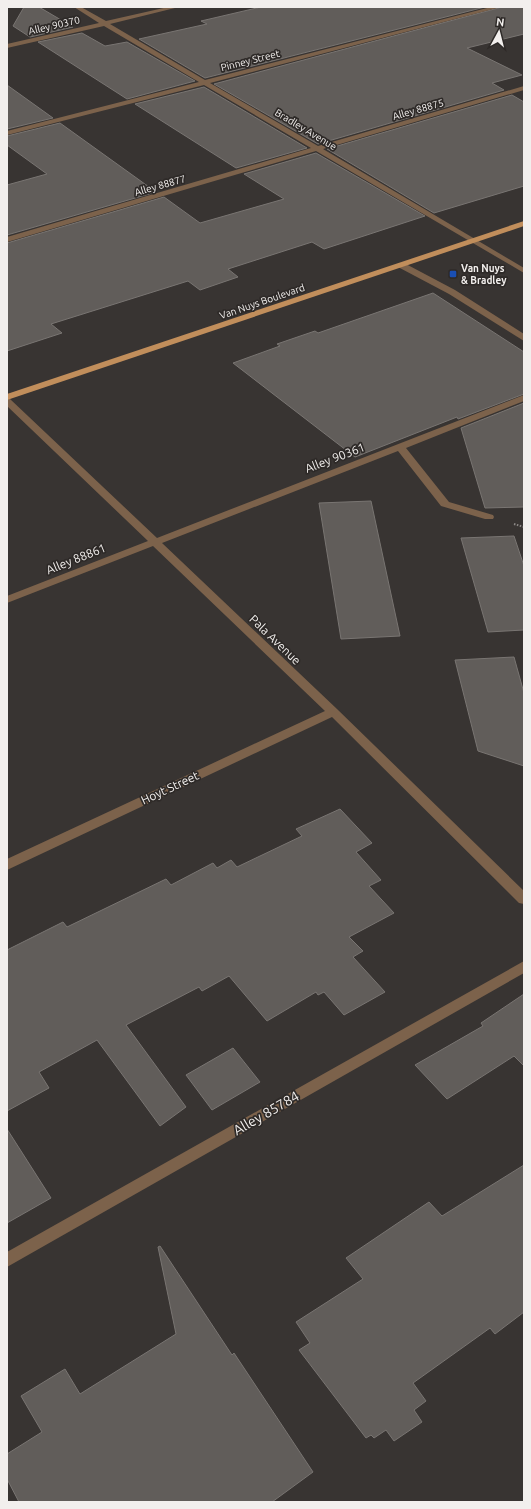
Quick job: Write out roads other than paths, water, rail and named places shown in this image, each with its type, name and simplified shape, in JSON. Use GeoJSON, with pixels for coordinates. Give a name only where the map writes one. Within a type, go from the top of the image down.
{"type":"FeatureCollection","features":[{"type":"Feature","properties":{"kind":"main road","name":"Van Nuys Boulevard"},"geometry":{"type":"LineString","coordinates":[[7,397],[524,223]]}},
{"type":"Feature","properties":{"kind":"street","name":"Bradley Avenue"},"geometry":{"type":"LineString","coordinates":[[77,7],[524,271]]}},
{"type":"Feature","properties":{"kind":"street","name":"Alley 90370"},"geometry":{"type":"LineString","coordinates":[[7,46],[176,7]]}},
{"type":"Feature","properties":{"kind":"street","name":"Pinney Street"},"geometry":{"type":"LineString","coordinates":[[7,133],[498,7]]}},
{"type":"Feature","properties":{"kind":"street","name":"Alley 88875"},"geometry":{"type":"LineString","coordinates":[[318,149],[524,88]]}},
{"type":"Feature","properties":{"kind":"street","name":"Alley 88877"},"geometry":{"type":"LineString","coordinates":[[7,240],[318,149]]}},
{"type":"Feature","properties":{"kind":"street"},"geometry":{"type":"LineString","coordinates":[[401,265],[452,292],[524,338]]}},
{"type":"Feature","properties":{"kind":"street","name":"Alley 90361"},"geometry":{"type":"LineString","coordinates":[[154,542],[524,398]]}},
{"type":"Feature","properties":{"kind":"street","name":"Pala Avenue"},"geometry":{"type":"LineString","coordinates":[[7,401],[333,712],[524,899]]}},
{"type":"Feature","properties":{"kind":"street"},"geometry":{"type":"LineString","coordinates":[[400,447],[445,504],[489,517]]}},
{"type":"Feature","properties":{"kind":"street","name":"Alley 88861"},"geometry":{"type":"LineString","coordinates":[[7,600],[154,542]]}},
{"type":"Feature","properties":{"kind":"street","name":"Hoyt Street"},"geometry":{"type":"LineString","coordinates":[[7,864],[333,712]]}},
{"type":"Feature","properties":{"kind":"street","name":"Alley 85784"},"geometry":{"type":"LineString","coordinates":[[7,1260],[524,966]]}},
{"type":"Feature","properties":{"kind":"place","name":"Van Nuys & Bradley"},"geometry":{"type":"Point","coordinates":[453,274]}}]}
